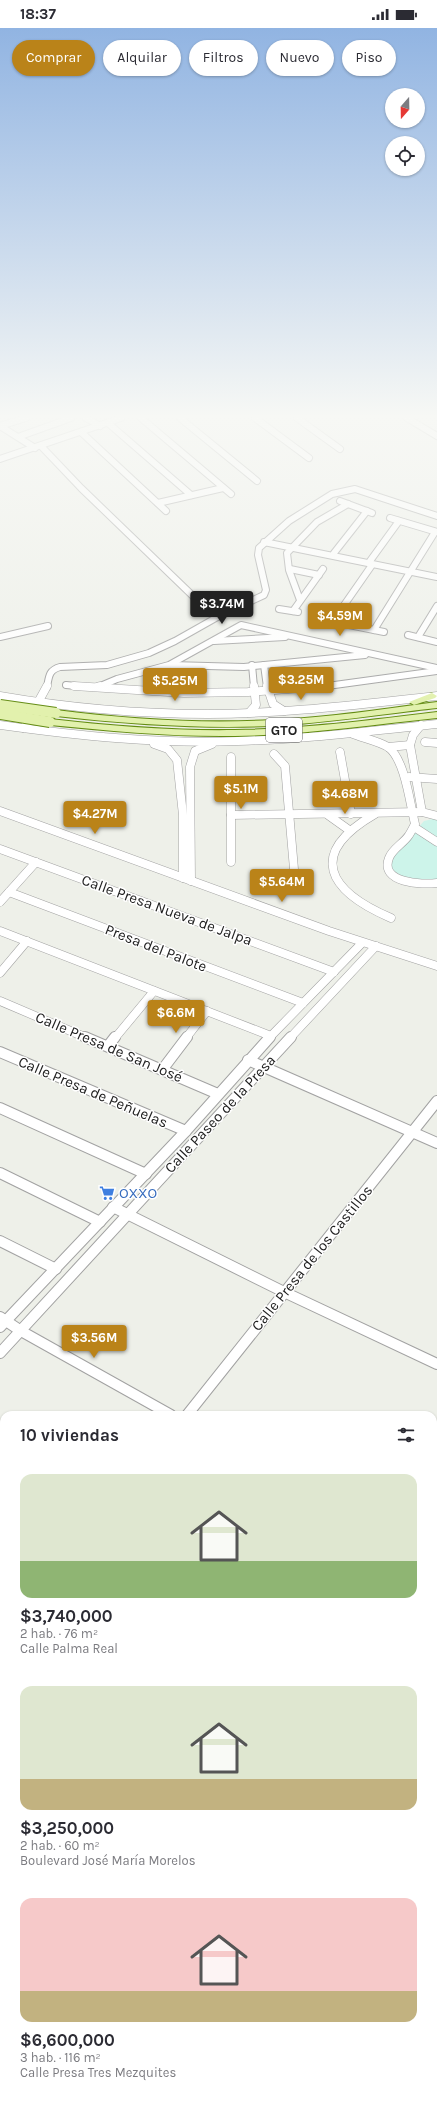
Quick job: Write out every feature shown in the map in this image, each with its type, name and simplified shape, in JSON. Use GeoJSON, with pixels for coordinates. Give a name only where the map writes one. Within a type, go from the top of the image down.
{"type":"FeatureCollection","features":[{"type":"Feature","properties":{"kind":"main road"},"geometry":{"type":"LineString","coordinates":[[376,712],[435,696]]}},
{"type":"Feature","properties":{"kind":"main road","name":"GTO"},"geometry":{"type":"LineString","coordinates":[[0,705],[90,718],[189,724],[274,722],[437,705]]}},
{"type":"Feature","properties":{"kind":"main road","name":"GTO"},"geometry":{"type":"LineString","coordinates":[[0,714],[85,726],[187,733],[263,732],[381,720],[437,717]]}},
{"type":"Feature","properties":{"kind":"street"},"geometry":{"type":"LineString","coordinates":[[109,515],[194,597]]}},
{"type":"Feature","properties":{"kind":"street"},"geometry":{"type":"LineString","coordinates":[[24,728],[40,703],[48,687],[49,674],[55,668],[107,665],[141,656],[167,646],[221,615],[262,597],[266,590],[257,553],[259,548],[266,540],[299,515]]}},
{"type":"Feature","properties":{"kind":"street"},"geometry":{"type":"LineString","coordinates":[[300,600],[286,556],[317,522],[329,515]]}},
{"type":"Feature","properties":{"kind":"street"},"geometry":{"type":"LineString","coordinates":[[334,553],[367,515]]}},
{"type":"Feature","properties":{"kind":"street"},"geometry":{"type":"LineString","coordinates":[[374,630],[436,532],[390,518]]}},
{"type":"Feature","properties":{"kind":"street"},"geometry":{"type":"LineString","coordinates":[[333,621],[400,521]]}},
{"type":"Feature","properties":{"kind":"street"},"geometry":{"type":"LineString","coordinates":[[266,540],[371,563],[437,574]]}},
{"type":"Feature","properties":{"kind":"street"},"geometry":{"type":"LineString","coordinates":[[293,547],[334,553],[371,563]]}},
{"type":"Feature","properties":{"kind":"street"},"geometry":{"type":"LineString","coordinates":[[279,609],[296,612],[300,600],[323,569]]}},
{"type":"Feature","properties":{"kind":"street"},"geometry":{"type":"LineString","coordinates":[[290,570],[319,575]]}},
{"type":"Feature","properties":{"kind":"street"},"geometry":{"type":"LineString","coordinates":[[411,570],[437,578]]}},
{"type":"Feature","properties":{"kind":"street"},"geometry":{"type":"LineString","coordinates":[[418,637],[437,606]]}},
{"type":"Feature","properties":{"kind":"street"},"geometry":{"type":"LineString","coordinates":[[319,619],[384,632]]}},
{"type":"Feature","properties":{"kind":"street"},"geometry":{"type":"LineString","coordinates":[[96,687],[117,679],[170,665],[241,625],[437,668]]}},
{"type":"Feature","properties":{"kind":"street"},"geometry":{"type":"LineString","coordinates":[[0,637],[48,626]]}},
{"type":"Feature","properties":{"kind":"street"},"geometry":{"type":"LineString","coordinates":[[408,635],[437,642]]}},
{"type":"Feature","properties":{"kind":"street"},"geometry":{"type":"LineString","coordinates":[[214,641],[252,640],[293,636]]}},
{"type":"Feature","properties":{"kind":"street"},"geometry":{"type":"LineString","coordinates":[[170,665],[219,667],[264,665],[372,654]]}},
{"type":"Feature","properties":{"kind":"street"},"geometry":{"type":"LineString","coordinates":[[249,713],[256,707],[252,665]]}},
{"type":"Feature","properties":{"kind":"street"},"geometry":{"type":"LineString","coordinates":[[264,665],[268,691],[272,704],[286,711]]}},
{"type":"Feature","properties":{"kind":"street"},"geometry":{"type":"LineString","coordinates":[[66,685],[183,693],[255,692],[352,684],[437,672]]}},
{"type":"Feature","properties":{"kind":"street"},"geometry":{"type":"LineString","coordinates":[[0,696],[40,703],[104,710],[208,714],[286,711],[435,696]]}},
{"type":"Feature","properties":{"kind":"street"},"geometry":{"type":"LineString","coordinates":[[16,699],[1,725],[143,740],[271,740],[350,734],[421,725],[437,717]]}},
{"type":"Feature","properties":{"kind":"street"},"geometry":{"type":"LineString","coordinates":[[85,735],[79,730],[47,726],[42,724],[40,720],[44,713],[55,709],[87,713],[104,710]]}},
{"type":"Feature","properties":{"kind":"street"},"geometry":{"type":"LineString","coordinates":[[421,725],[413,735],[410,745],[422,812]]}},
{"type":"Feature","properties":{"kind":"street"},"geometry":{"type":"LineString","coordinates":[[350,734],[388,747],[410,745]]}},
{"type":"Feature","properties":{"kind":"street"},"geometry":{"type":"LineString","coordinates":[[143,740],[168,748],[174,753],[177,760],[183,815],[187,880]]}},
{"type":"Feature","properties":{"kind":"street"},"geometry":{"type":"LineString","coordinates":[[187,880],[190,767],[196,751],[218,741]]}},
{"type":"Feature","properties":{"kind":"street"},"geometry":{"type":"LineString","coordinates":[[426,742],[437,743]]}},
{"type":"Feature","properties":{"kind":"street"},"geometry":{"type":"LineString","coordinates":[[388,747],[398,760],[404,777],[411,813],[414,820],[414,827],[406,839],[389,857],[389,869],[396,877],[410,883],[423,885],[437,882]]}},
{"type":"Feature","properties":{"kind":"street"},"geometry":{"type":"LineString","coordinates":[[340,752],[351,814]]}},
{"type":"Feature","properties":{"kind":"street"},"geometry":{"type":"LineString","coordinates":[[274,754],[285,766],[294,869],[290,882]]}},
{"type":"Feature","properties":{"kind":"street"},"geometry":{"type":"LineString","coordinates":[[231,757],[231,862]]}},
{"type":"Feature","properties":{"kind":"street"},"geometry":{"type":"LineString","coordinates":[[404,777],[437,779]]}},
{"type":"Feature","properties":{"kind":"street"},"geometry":{"type":"LineString","coordinates":[[0,811],[187,880],[362,942],[437,966]]}},
{"type":"Feature","properties":{"kind":"street"},"geometry":{"type":"LineString","coordinates":[[231,815],[328,815],[422,812],[437,816]]}},
{"type":"Feature","properties":{"kind":"street"},"geometry":{"type":"LineString","coordinates":[[375,814],[349,830],[335,852],[333,872],[345,891],[353,899],[362,906],[391,918]]}},
{"type":"Feature","properties":{"kind":"street"},"geometry":{"type":"LineString","coordinates":[[328,815],[349,830]]}},
{"type":"Feature","properties":{"kind":"street"},"geometry":{"type":"LineString","coordinates":[[414,827],[437,842]]}},
{"type":"Feature","properties":{"kind":"street","name":"Calle Presa Nueva de Jalpa"},"geometry":{"type":"LineString","coordinates":[[0,849],[334,972]]}},
{"type":"Feature","properties":{"kind":"street"},"geometry":{"type":"LineString","coordinates":[[0,902],[36,862]]}},
{"type":"Feature","properties":{"kind":"street","name":"Presa del Palote"},"geometry":{"type":"LineString","coordinates":[[9,892],[303,1003]]}},
{"type":"Feature","properties":{"kind":"street"},"geometry":{"type":"LineString","coordinates":[[0,931],[271,1036]]}},
{"type":"Feature","properties":{"kind":"street"},"geometry":{"type":"LineString","coordinates":[[0,973],[27,941]]}},
{"type":"Feature","properties":{"kind":"street","name":"Calle Paseo de la Presa"},"geometry":{"type":"LineString","coordinates":[[2,1321],[56,1269],[113,1207],[186,1132],[248,1060],[362,942]]}},
{"type":"Feature","properties":{"kind":"street","name":"Calle Paseo de la Presa"},"geometry":{"type":"LineString","coordinates":[[0,1353],[376,946]]}},
{"type":"Feature","properties":{"kind":"street"},"geometry":{"type":"LineString","coordinates":[[108,1046],[154,991]]}},
{"type":"Feature","properties":{"kind":"street","name":"Calle Presa de San José"},"geometry":{"type":"LineString","coordinates":[[0,1000],[218,1094]]}},
{"type":"Feature","properties":{"kind":"street"},"geometry":{"type":"LineString","coordinates":[[162,1070],[207,1011]]}},
{"type":"Feature","properties":{"kind":"street","name":"Calle Presa de Peñuelas"},"geometry":{"type":"LineString","coordinates":[[0,1052],[186,1132]]}},
{"type":"Feature","properties":{"kind":"street"},"geometry":{"type":"LineString","coordinates":[[248,1060],[263,1068],[437,1143]]}},
{"type":"Feature","properties":{"kind":"street","name":"Calle Presa de los Castillos"},"geometry":{"type":"LineString","coordinates":[[190,1411],[437,1101]]}},
{"type":"Feature","properties":{"kind":"street"},"geometry":{"type":"LineString","coordinates":[[0,1108],[146,1174]]}},
{"type":"Feature","properties":{"kind":"street"},"geometry":{"type":"LineString","coordinates":[[0,1173],[100,1222]]}},
{"type":"Feature","properties":{"kind":"street"},"geometry":{"type":"LineString","coordinates":[[113,1207],[284,1292],[437,1364]]}},
{"type":"Feature","properties":{"kind":"street"},"geometry":{"type":"LineString","coordinates":[[0,1241],[56,1269]]}},
{"type":"Feature","properties":{"kind":"street"},"geometry":{"type":"LineString","coordinates":[[2,1321],[165,1411]]}},
{"type":"Feature","properties":{"kind":"shaded area"},"geometry":{"type":"Polygon","coordinates":[[[437,818],[437,879],[418,881],[407,879],[391,868],[391,859],[424,821],[437,818]]]}},
{"type":"Feature","properties":{"kind":"place","name":"OXXO"},"geometry":{"type":"Point","coordinates":[107,1193]}}]}
